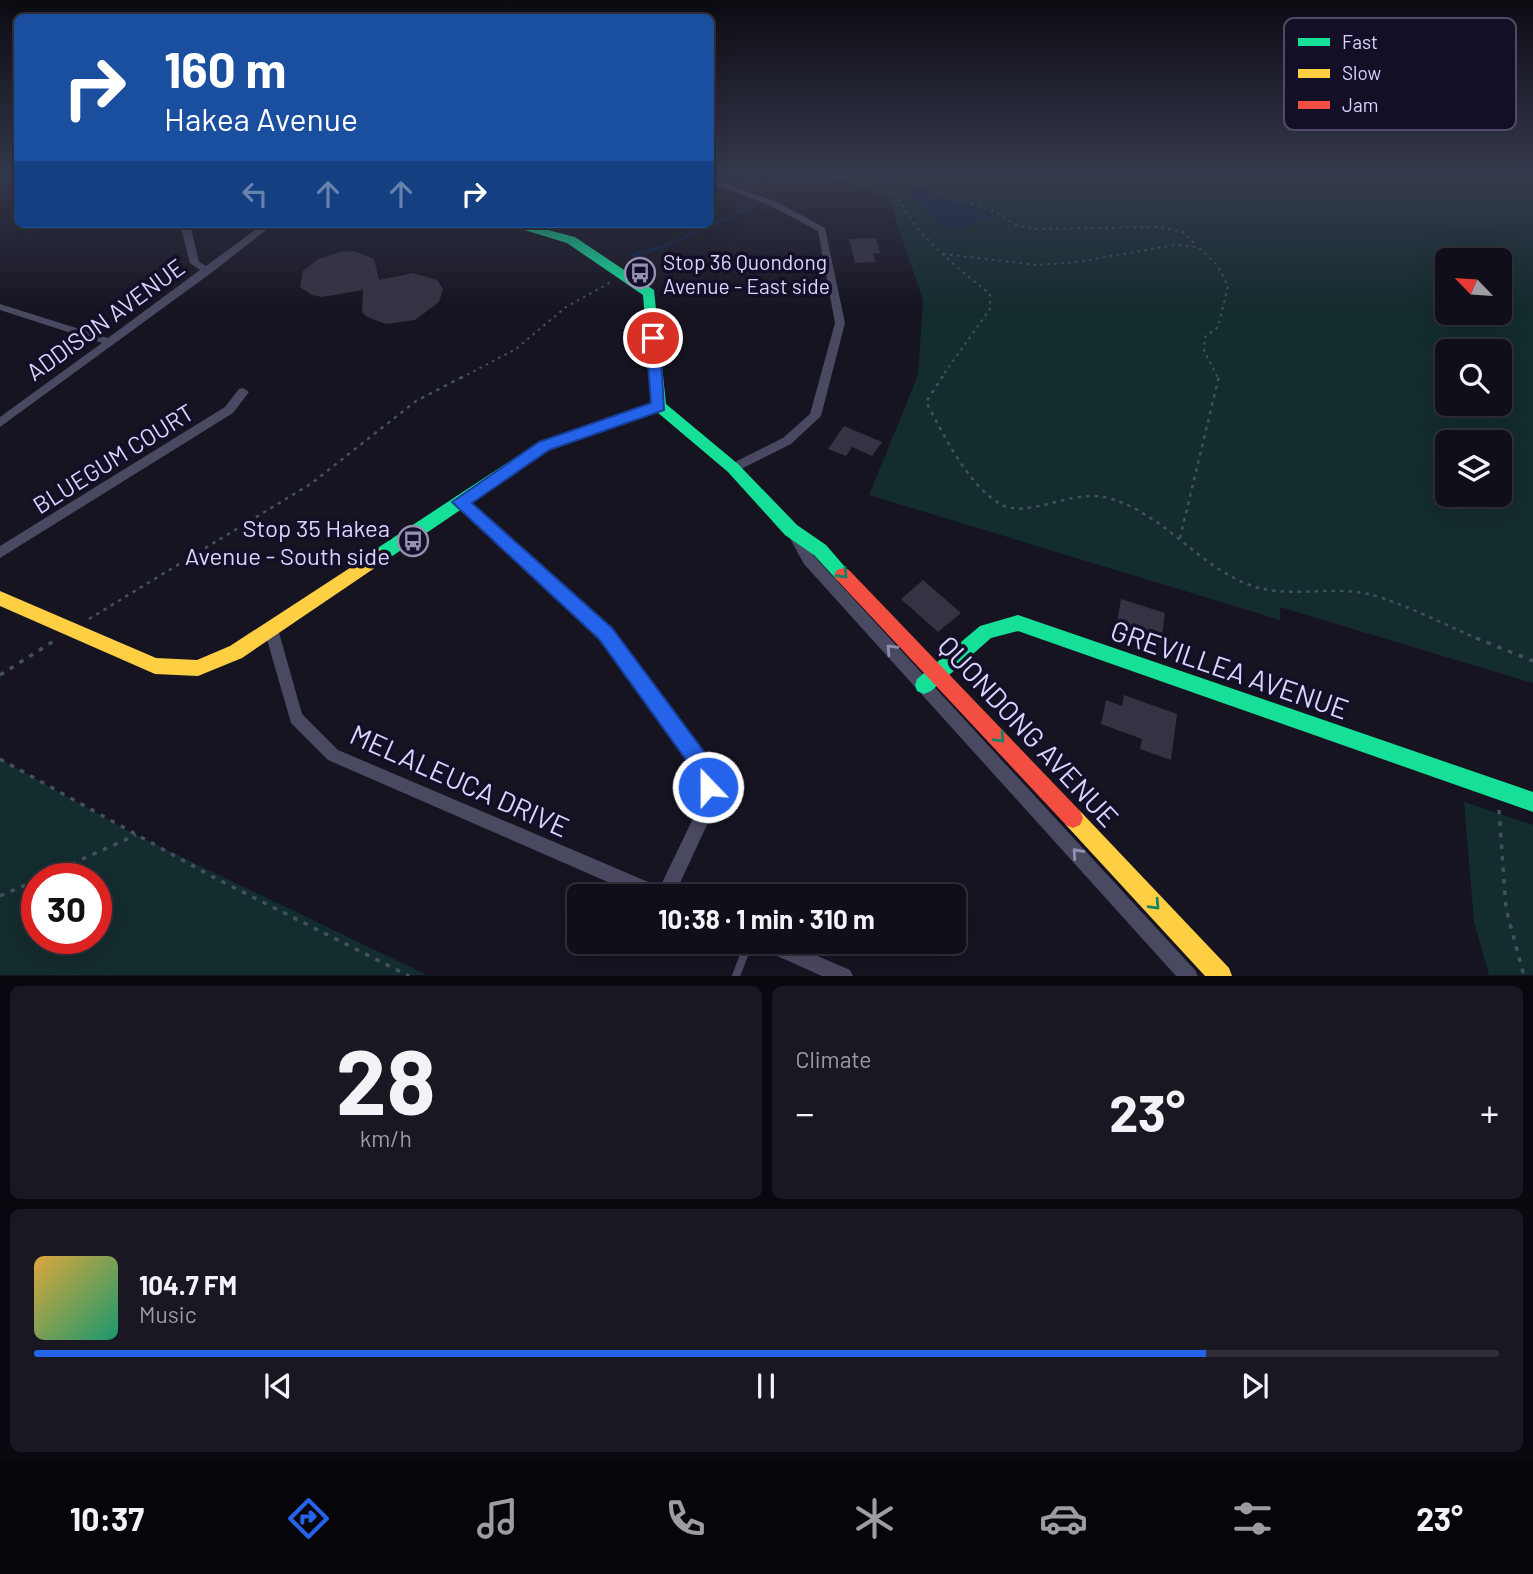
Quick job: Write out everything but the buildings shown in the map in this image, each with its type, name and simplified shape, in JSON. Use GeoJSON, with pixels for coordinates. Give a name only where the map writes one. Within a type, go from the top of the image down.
{"type":"FeatureCollection","features":[{"type":"Feature","properties":{"kind":"street"},"geometry":{"type":"LineString","coordinates":[[733,468],[788,441],[815,416],[840,323],[822,230],[801,219]]}},
{"type":"Feature","properties":{"kind":"street"},"geometry":{"type":"LineString","coordinates":[[186,228],[194,263],[208,271]]}},
{"type":"Feature","properties":{"kind":"street","name":"ADDISON AVENUE"},"geometry":{"type":"LineString","coordinates":[[0,423],[264,228]]}},
{"type":"Feature","properties":{"kind":"street"},"geometry":{"type":"LineString","coordinates":[[0,598],[155,666],[198,668],[236,652],[544,446],[659,406],[649,293],[571,240],[526,228]]}},
{"type":"Feature","properties":{"kind":"street"},"geometry":{"type":"LineString","coordinates":[[0,307],[108,341]]}},
{"type":"Feature","properties":{"kind":"street","name":"BLUEGUM COURT"},"geometry":{"type":"LineString","coordinates":[[0,553],[229,410],[243,392]]}},
{"type":"Feature","properties":{"kind":"street","name":"QUONDONG AVENUE"},"geometry":{"type":"LineString","coordinates":[[659,406],[733,468],[792,530],[820,550],[940,673],[1222,975]]}},
{"type":"Feature","properties":{"kind":"street"},"geometry":{"type":"LineString","coordinates":[[460,502],[606,634],[707,772],[709,803],[669,884]]}},
{"type":"Feature","properties":{"kind":"street","name":"QUONDONG AVENUE"},"geometry":{"type":"LineString","coordinates":[[792,530],[809,559],[1189,975]]}},
{"type":"Feature","properties":{"kind":"street","name":"GREVILLEA AVENUE"},"geometry":{"type":"LineString","coordinates":[[924,685],[986,632],[1018,623],[1533,802]]}},
{"type":"Feature","properties":{"kind":"street","name":"MELALEUCA DRIVE"},"geometry":{"type":"LineString","coordinates":[[271,629],[296,718],[333,755],[635,884]]}},
{"type":"Feature","properties":{"kind":"street"},"geometry":{"type":"LineString","coordinates":[[794,954],[844,975]]}},
{"type":"Feature","properties":{"kind":"lane"},"geometry":{"type":"LineString","coordinates":[[736,975],[744,954]]}},
{"type":"Feature","properties":{"kind":"path"},"geometry":{"type":"LineString","coordinates":[[911,219],[940,253],[990,293],[990,309],[968,333],[946,372],[933,383],[926,402],[949,443],[999,504],[1012,509],[1090,494],[1111,498],[1153,516],[1246,583],[1271,591],[1346,591],[1368,594],[1533,661]]}},
{"type":"Feature","properties":{"kind":"path"},"geometry":{"type":"LineString","coordinates":[[1006,219],[1016,225],[1067,231],[1160,227],[1183,232],[1217,265],[1228,286],[1218,327],[1205,337],[1204,349],[1219,375],[1181,538]]}},
{"type":"Feature","properties":{"kind":"path"},"geometry":{"type":"LineString","coordinates":[[940,253],[1036,265],[1077,262],[1175,246],[1198,247]]}},
{"type":"Feature","properties":{"kind":"path"},"geometry":{"type":"LineString","coordinates":[[0,675],[312,483],[416,401],[516,349],[566,307],[624,276]]}},
{"type":"Feature","properties":{"kind":"path"},"geometry":{"type":"LineString","coordinates":[[0,759],[213,877],[409,975]]}},
{"type":"Feature","properties":{"kind":"path"},"geometry":{"type":"LineString","coordinates":[[1497,790],[1506,909],[1524,975]]}},
{"type":"Feature","properties":{"kind":"path"},"geometry":{"type":"LineString","coordinates":[[74,863],[136,835]]}},
{"type":"Feature","properties":{"kind":"path"},"geometry":{"type":"LineString","coordinates":[[0,896],[21,887]]}},
{"type":"Feature","properties":{"kind":"green space"},"geometry":{"type":"Polygon","coordinates":[[[895,219],[1533,219],[1533,683],[1280,607],[1280,620],[869,495],[918,375],[923,300],[895,219]]]}},
{"type":"Feature","properties":{"kind":"green space"},"geometry":{"type":"Polygon","coordinates":[[[0,759],[136,835],[427,975],[0,975],[0,759]]]}},
{"type":"Feature","properties":{"kind":"green space"},"geometry":{"type":"Polygon","coordinates":[[[1464,802],[1533,825],[1533,975],[1489,975],[1474,922],[1464,802]]]}},
{"type":"Feature","properties":{"kind":"water"},"geometry":{"type":"Polygon","coordinates":[[[932,219],[991,219],[990,221],[976,221],[966,228],[937,224],[932,219]]]}},
{"type":"Feature","properties":{"kind":"waterway"},"geometry":{"type":"LineString","coordinates":[[714,224],[725,219]]}},
{"type":"Feature","properties":{"kind":"waterway"},"geometry":{"type":"LineString","coordinates":[[632,255],[660,248],[704,228]]}},
{"type":"Feature","properties":{"kind":"traffic: fast"},"geometry":{"type":"LineString","coordinates":[[526,228],[571,240],[649,293],[659,406],[733,468],[791,530],[820,550],[843,575]]}},
{"type":"Feature","properties":{"kind":"traffic: fast"},"geometry":{"type":"LineString","coordinates":[[379,556],[544,446],[659,406]]}},
{"type":"Feature","properties":{"kind":"traffic: fast"},"geometry":{"type":"LineString","coordinates":[[924,685],[986,632],[1018,623],[1533,802]]}},
{"type":"Feature","properties":{"kind":"traffic: slow"},"geometry":{"type":"LineString","coordinates":[[0,598],[155,666],[198,668],[236,652],[379,556]]}},
{"type":"Feature","properties":{"kind":"traffic: slow"},"geometry":{"type":"LineString","coordinates":[[1073,818],[1221,976]]}},
{"type":"Feature","properties":{"kind":"traffic: jam"},"geometry":{"type":"LineString","coordinates":[[843,575],[1073,818]]}},
{"type":"Feature","properties":{"kind":"place","name":"Stop 36 Quondong Avenue - East side"},"geometry":{"type":"Point","coordinates":[640,273]}},
{"type":"Feature","properties":{"kind":"place","name":"Stop 35 Hakea Avenue - South side"},"geometry":{"type":"Point","coordinates":[413,541]}},
{"type":"Feature","properties":{"kind":"route"},"geometry":{"type":"LineString","coordinates":[[653,338],[659,406],[544,446],[460,502],[606,634],[707,772],[708,787]]}}]}
